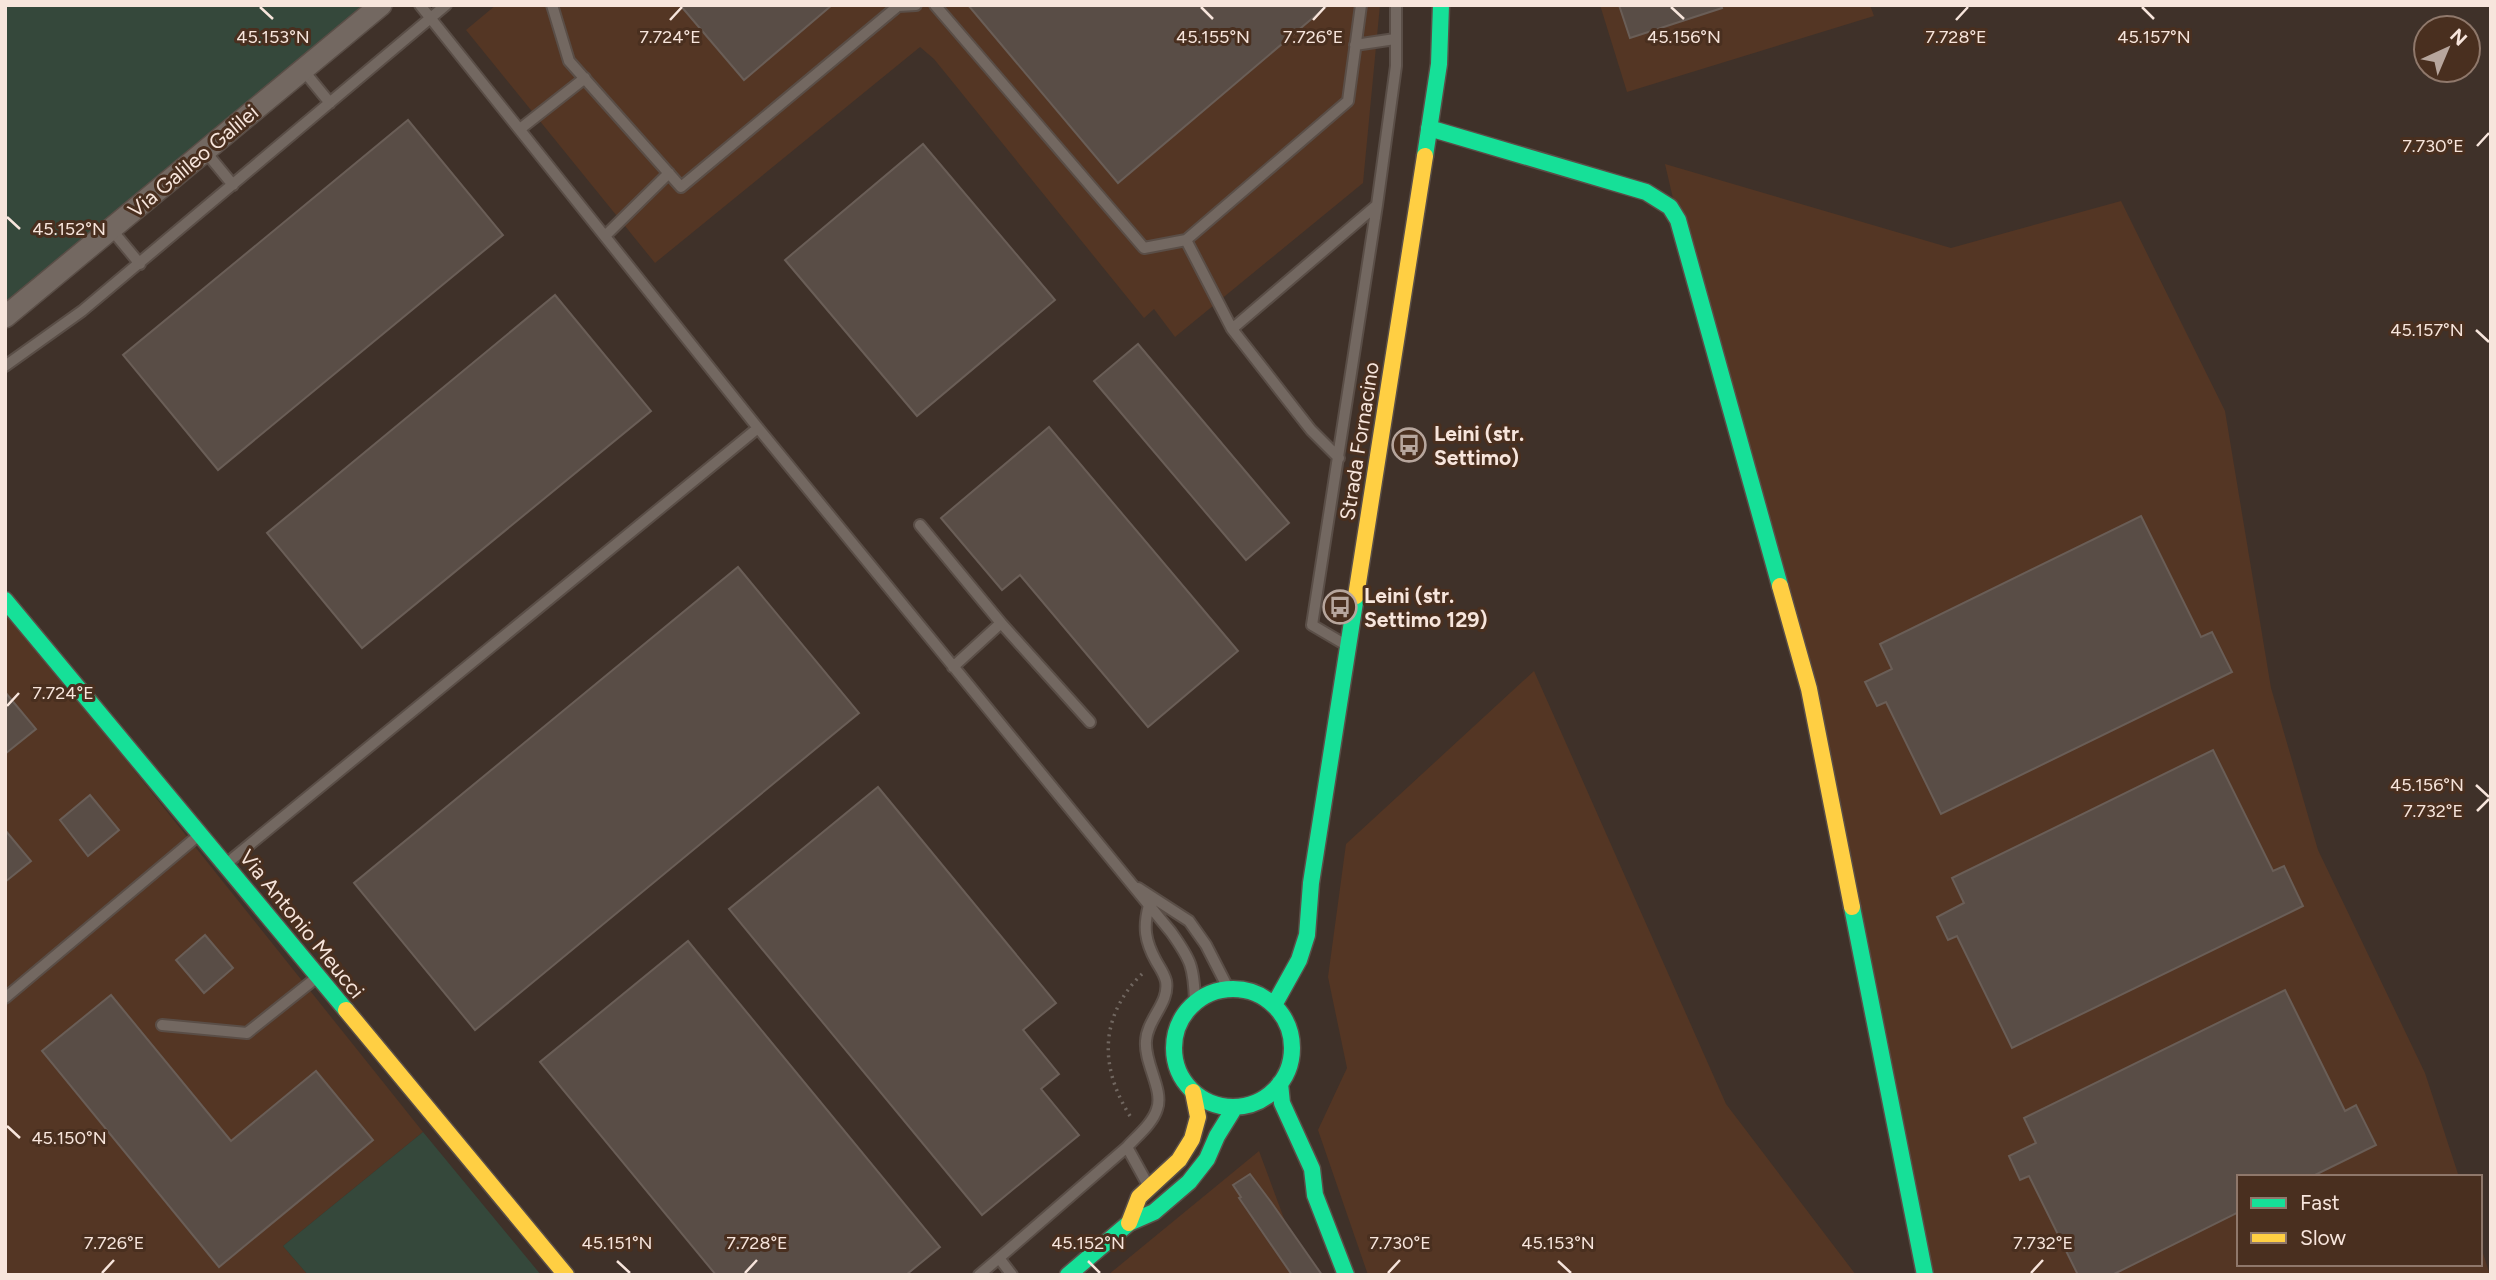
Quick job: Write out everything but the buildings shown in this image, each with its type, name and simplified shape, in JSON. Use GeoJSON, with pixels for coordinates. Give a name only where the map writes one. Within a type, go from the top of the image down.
{"type":"FeatureCollection","features":[{"type":"Feature","properties":{"kind":"street","name":"Via Galileo Galilei"},"geometry":{"type":"LineString","coordinates":[[5,317],[381,5]]}},
{"type":"Feature","properties":{"kind":"street","name":"Strada Fornacino"},"geometry":{"type":"LineString","coordinates":[[1236,989],[1269,978],[1288,953],[1311,883],[1439,64],[1441,5]]}},
{"type":"Feature","properties":{"kind":"street"},"geometry":{"type":"LineString","coordinates":[[1429,128],[1646,192],[1670,207],[1678,220],[1809,690],[1925,1275]]}},
{"type":"Feature","properties":{"kind":"street","name":"Via Antonio Meucci"},"geometry":{"type":"LineString","coordinates":[[5,600],[566,1275]]}},
{"type":"Feature","properties":{"kind":"street","name":"Strada Fornacino"},"geometry":{"type":"LineString","coordinates":[[1274,1005],[1302,958],[1307,943],[1312,919],[1311,883]]}},
{"type":"Feature","properties":{"kind":"street"},"geometry":{"type":"LineString","coordinates":[[1236,989],[1260,995],[1274,1005],[1287,1027],[1292,1051],[1288,1068],[1280,1083],[1270,1093],[1257,1101],[1239,1106],[1220,1105],[1193,1092],[1180,1076],[1174,1057],[1174,1036],[1181,1017],[1195,1002],[1210,992],[1236,989]]}},
{"type":"Feature","properties":{"kind":"street"},"geometry":{"type":"LineString","coordinates":[[1280,1083],[1282,1103],[1312,1168],[1315,1195],[1346,1275]]}},
{"type":"Feature","properties":{"kind":"street"},"geometry":{"type":"LineString","coordinates":[[1129,1223],[1139,1197],[1179,1160],[1192,1139],[1198,1117],[1193,1092]]}},
{"type":"Feature","properties":{"kind":"street"},"geometry":{"type":"LineString","coordinates":[[1239,1106],[1269,1122],[1315,1195]]}},
{"type":"Feature","properties":{"kind":"street"},"geometry":{"type":"LineString","coordinates":[[1068,1275],[1129,1223],[1154,1212],[1189,1182],[1207,1159],[1217,1136],[1239,1106]]}},
{"type":"Feature","properties":{"kind":"lane"},"geometry":{"type":"LineString","coordinates":[[420,5],[758,428],[1149,905],[1188,956],[1195,977],[1195,1002]]}},
{"type":"Feature","properties":{"kind":"lane"},"geometry":{"type":"LineString","coordinates":[[5,366],[82,312],[446,5]]}},
{"type":"Feature","properties":{"kind":"lane"},"geometry":{"type":"LineString","coordinates":[[552,5],[569,61],[681,187],[898,6],[916,5]]}},
{"type":"Feature","properties":{"kind":"lane"},"geometry":{"type":"LineString","coordinates":[[935,5],[1144,248],[1186,240],[1348,101],[1360,5]]}},
{"type":"Feature","properties":{"kind":"lane"},"geometry":{"type":"LineString","coordinates":[[1349,647],[1312,625],[1396,66],[1396,5]]}},
{"type":"Feature","properties":{"kind":"lane"},"geometry":{"type":"LineString","coordinates":[[1355,45],[1395,39]]}},
{"type":"Feature","properties":{"kind":"lane"},"geometry":{"type":"LineString","coordinates":[[303,70],[330,103]]}},
{"type":"Feature","properties":{"kind":"lane"},"geometry":{"type":"LineString","coordinates":[[520,129],[585,78]]}},
{"type":"Feature","properties":{"kind":"lane"},"geometry":{"type":"LineString","coordinates":[[205,151],[233,185]]}},
{"type":"Feature","properties":{"kind":"lane"},"geometry":{"type":"LineString","coordinates":[[605,236],[669,173]]}},
{"type":"Feature","properties":{"kind":"lane"},"geometry":{"type":"LineString","coordinates":[[1232,329],[1377,205]]}},
{"type":"Feature","properties":{"kind":"lane"},"geometry":{"type":"LineString","coordinates":[[111,229],[140,264]]}},
{"type":"Feature","properties":{"kind":"lane"},"geometry":{"type":"LineString","coordinates":[[1186,240],[1232,329],[1311,430],[1339,458]]}},
{"type":"Feature","properties":{"kind":"lane"},"geometry":{"type":"LineString","coordinates":[[226,863],[758,428]]}},
{"type":"Feature","properties":{"kind":"lane"},"geometry":{"type":"LineString","coordinates":[[920,525],[1090,722]]}},
{"type":"Feature","properties":{"kind":"lane"},"geometry":{"type":"LineString","coordinates":[[953,667],[1002,623]]}},
{"type":"Feature","properties":{"kind":"lane"},"geometry":{"type":"LineString","coordinates":[[5,998],[201,834]]}},
{"type":"Feature","properties":{"kind":"lane"},"geometry":{"type":"LineString","coordinates":[[1130,883],[1189,921],[1236,989]]}},
{"type":"Feature","properties":{"kind":"lane"},"geometry":{"type":"LineString","coordinates":[[979,1275],[1127,1147],[1158,1108],[1159,1098],[1150,1070],[1146,1040],[1150,1025],[1163,1001],[1167,983],[1144,934],[1149,905]]}},
{"type":"Feature","properties":{"kind":"lane"},"geometry":{"type":"LineString","coordinates":[[162,1025],[247,1033],[318,976]]}},
{"type":"Feature","properties":{"kind":"lane"},"geometry":{"type":"LineString","coordinates":[[1127,1147],[1143,1178],[1164,1203]]}},
{"type":"Feature","properties":{"kind":"lane"},"geometry":{"type":"LineString","coordinates":[[999,1258],[1013,1275]]}},
{"type":"Feature","properties":{"kind":"path"},"geometry":{"type":"LineString","coordinates":[[1130,1116],[1115,1088],[1110,1070],[1109,1033],[1120,1000],[1131,984],[1145,971]]}},
{"type":"Feature","properties":{"kind":"shaded area"},"geometry":{"type":"Polygon","coordinates":[[[496,5],[1380,5],[1363,183],[1175,337],[1154,309],[1144,318],[934,59],[920,47],[655,263],[466,30],[496,5]]]}},
{"type":"Feature","properties":{"kind":"shaded area"},"geometry":{"type":"Polygon","coordinates":[[[1600,5],[1870,5],[1874,16],[1627,92],[1600,5]]]}},
{"type":"Feature","properties":{"kind":"shaded area"},"geometry":{"type":"Polygon","coordinates":[[[1665,164],[1951,248],[2121,201],[2225,411],[2271,688],[2318,850],[2425,1073],[2458,1175],[2237,1175],[2237,1266],[2482,1266],[2482,1250],[2490,1275],[1925,1275],[1817,734],[1665,164]]]}},
{"type":"Feature","properties":{"kind":"shaded area"},"geometry":{"type":"Polygon","coordinates":[[[5,609],[423,1132],[283,1246],[308,1275],[5,1275],[5,609]]]}},
{"type":"Feature","properties":{"kind":"shaded area"},"geometry":{"type":"Polygon","coordinates":[[[1534,671],[1726,1104],[1856,1275],[1368,1275],[1318,1130],[1347,1068],[1328,977],[1346,844],[1534,671]]]}},
{"type":"Feature","properties":{"kind":"shaded area"},"geometry":{"type":"Polygon","coordinates":[[[1259,1151],[1305,1275],[1108,1275],[1259,1151]]]}},
{"type":"Feature","properties":{"kind":"green space"},"geometry":{"type":"Polygon","coordinates":[[[5,5],[381,5],[5,317],[5,5]]]}},
{"type":"Feature","properties":{"kind":"green space"},"geometry":{"type":"Polygon","coordinates":[[[423,1132],[541,1275],[308,1275],[283,1246],[423,1132]]]}},
{"type":"Feature","properties":{"kind":"traffic: fast"},"geometry":{"type":"LineString","coordinates":[[1425,156],[1439,64],[1441,5]]}},
{"type":"Feature","properties":{"kind":"traffic: fast"},"geometry":{"type":"LineString","coordinates":[[1429,128],[1646,192],[1670,207],[1678,220],[1780,586]]}},
{"type":"Feature","properties":{"kind":"traffic: fast"},"geometry":{"type":"LineString","coordinates":[[1274,1005],[1299,960],[1307,935],[1311,883],[1356,596]]}},
{"type":"Feature","properties":{"kind":"traffic: fast"},"geometry":{"type":"LineString","coordinates":[[5,600],[346,1010]]}},
{"type":"Feature","properties":{"kind":"traffic: fast"},"geometry":{"type":"LineString","coordinates":[[1852,907],[1925,1275]]}},
{"type":"Feature","properties":{"kind":"traffic: fast"},"geometry":{"type":"LineString","coordinates":[[1233,989],[1256,994],[1275,1006],[1287,1025],[1292,1048],[1287,1071],[1275,1090],[1256,1102],[1233,1107],[1210,1102],[1191,1090],[1179,1071],[1174,1048],[1179,1025],[1191,1006],[1210,994],[1233,989]]}},
{"type":"Feature","properties":{"kind":"traffic: fast"},"geometry":{"type":"LineString","coordinates":[[1280,1083],[1282,1103],[1312,1169],[1315,1195],[1346,1275]]}},
{"type":"Feature","properties":{"kind":"traffic: fast"},"geometry":{"type":"LineString","coordinates":[[1068,1275],[1129,1223],[1154,1212],[1189,1182],[1207,1159],[1235,1107]]}},
{"type":"Feature","properties":{"kind":"traffic: slow"},"geometry":{"type":"LineString","coordinates":[[1356,596],[1425,156]]}},
{"type":"Feature","properties":{"kind":"traffic: slow"},"geometry":{"type":"LineString","coordinates":[[1780,586],[1809,689],[1852,907]]}},
{"type":"Feature","properties":{"kind":"traffic: slow"},"geometry":{"type":"LineString","coordinates":[[346,1010],[566,1275]]}},
{"type":"Feature","properties":{"kind":"traffic: slow"},"geometry":{"type":"LineString","coordinates":[[1129,1223],[1139,1197],[1179,1160],[1192,1139],[1198,1117],[1193,1092]]}},
{"type":"Feature","properties":{"kind":"place","name":"Leini (str. Settimo)"},"geometry":{"type":"Point","coordinates":[1409,445]}},
{"type":"Feature","properties":{"kind":"place","name":"Leini (str. Settimo 129)"},"geometry":{"type":"Point","coordinates":[1340,607]}}]}
